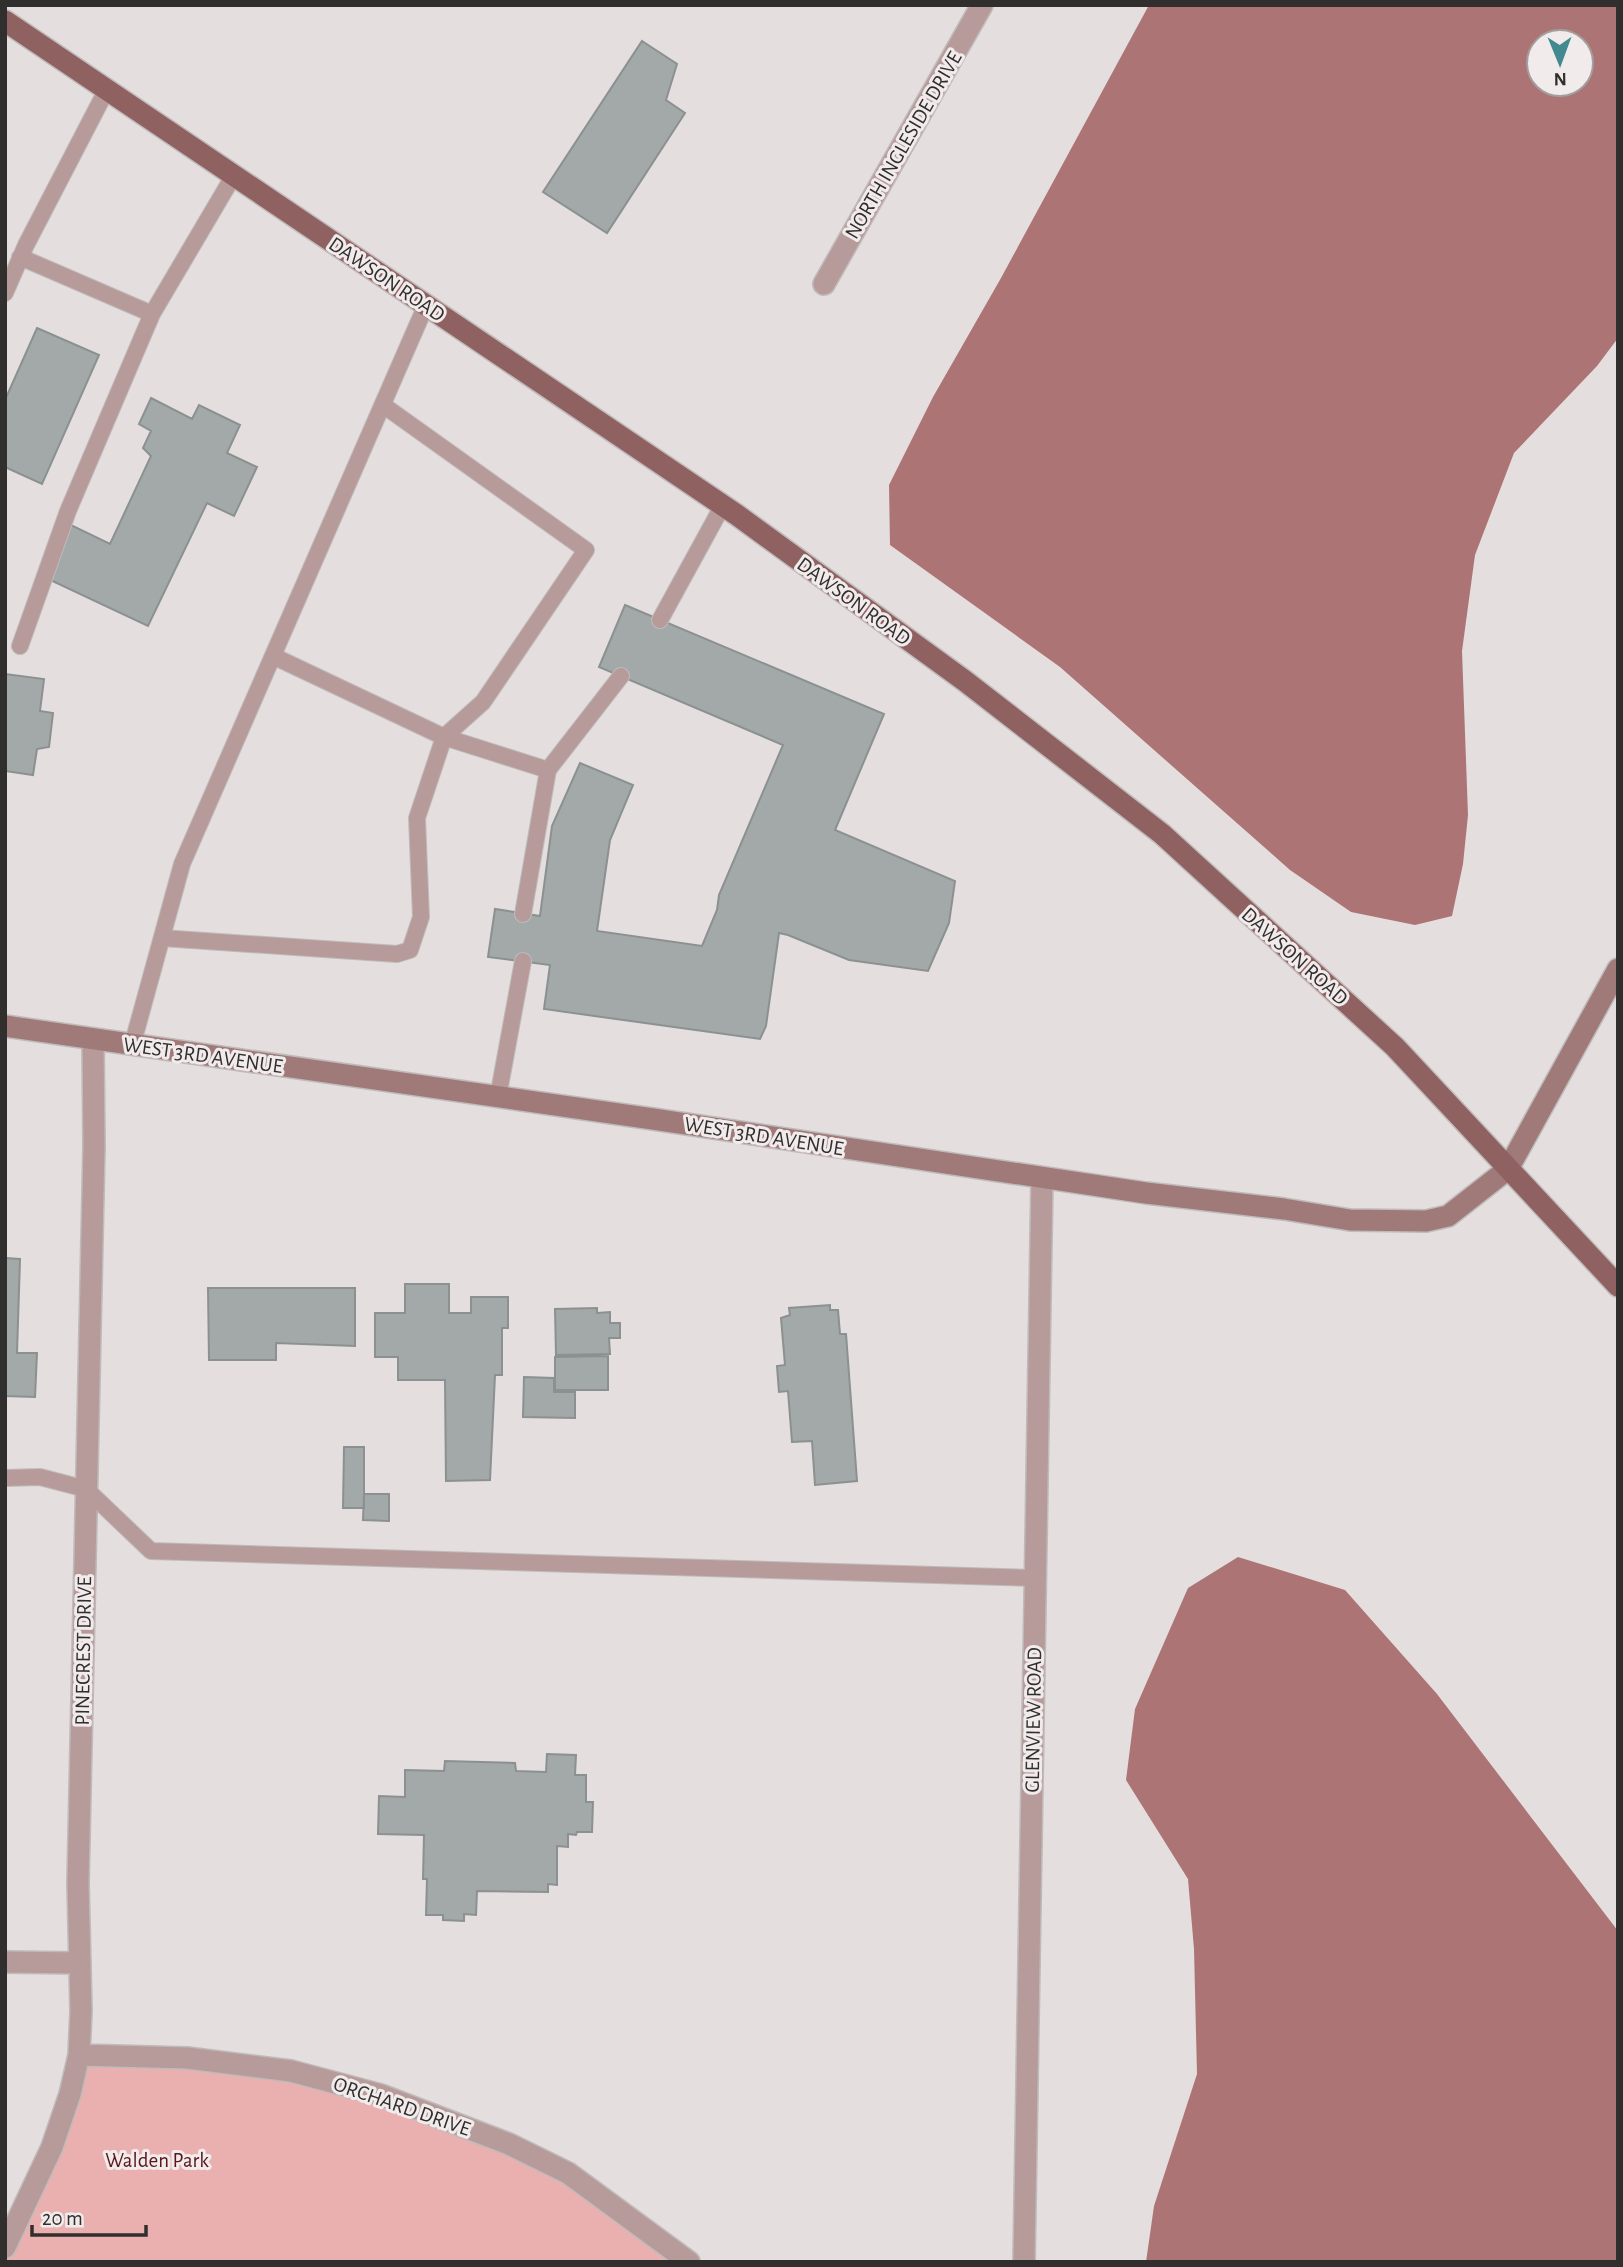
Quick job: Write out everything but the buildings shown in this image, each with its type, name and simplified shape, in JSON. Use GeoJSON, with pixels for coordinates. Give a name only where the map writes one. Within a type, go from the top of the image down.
{"type":"FeatureCollection","features":[{"type":"Feature","properties":{"kind":"main road","name":"DAWSON ROAD"},"geometry":{"type":"LineString","coordinates":[[5,20],[723,505],[965,681],[1162,834],[1395,1047],[1618,1286]]}},
{"type":"Feature","properties":{"kind":"street","name":"NORTH INGLESIDE DRIVE"},"geometry":{"type":"LineString","coordinates":[[824,284],[982,5]]}},
{"type":"Feature","properties":{"kind":"street"},"geometry":{"type":"LineString","coordinates":[[1508,1169],[1618,969]]}},
{"type":"Feature","properties":{"kind":"street","name":"WEST 3RD AVENUE"},"geometry":{"type":"LineString","coordinates":[[5,1026],[1042,1179],[1284,1209],[1350,1220],[1426,1221],[1448,1216],[1508,1169]]}},
{"type":"Feature","properties":{"kind":"street","name":"PINECREST DRIVE"},"geometry":{"type":"LineString","coordinates":[[5,2247],[52,2147],[70,2094],[79,2055],[78,1882],[94,1147],[93,1040]]}},
{"type":"Feature","properties":{"kind":"street","name":"GLENVIEW ROAD"},"geometry":{"type":"LineString","coordinates":[[1024,2262],[1042,1179]]}},
{"type":"Feature","properties":{"kind":"street"},"geometry":{"type":"LineString","coordinates":[[5,1962],[80,1963]]}},
{"type":"Feature","properties":{"kind":"street","name":"ORCHARD DRIVE"},"geometry":{"type":"LineString","coordinates":[[79,2055],[187,2058],[278,2070],[381,2095],[509,2144],[568,2173],[689,2262]]}},
{"type":"Feature","properties":{"kind":"lane"},"geometry":{"type":"LineString","coordinates":[[5,293],[20,257],[107,89]]}},
{"type":"Feature","properties":{"kind":"lane"},"geometry":{"type":"LineString","coordinates":[[20,646],[68,511],[152,314],[234,176]]}},
{"type":"Feature","properties":{"kind":"lane"},"geometry":{"type":"LineString","coordinates":[[20,257],[152,314]]}},
{"type":"Feature","properties":{"kind":"lane"},"geometry":{"type":"LineString","coordinates":[[132,1045],[182,864],[426,305]]}},
{"type":"Feature","properties":{"kind":"lane"},"geometry":{"type":"LineString","coordinates":[[162,938],[397,954],[410,950],[421,917],[417,818],[444,737],[483,702],[586,550],[383,405]]}},
{"type":"Feature","properties":{"kind":"lane"},"geometry":{"type":"LineString","coordinates":[[660,620],[723,505]]}},
{"type":"Feature","properties":{"kind":"lane"},"geometry":{"type":"LineString","coordinates":[[273,656],[444,737],[548,770]]}},
{"type":"Feature","properties":{"kind":"lane"},"geometry":{"type":"LineString","coordinates":[[523,914],[548,770],[621,676]]}},
{"type":"Feature","properties":{"kind":"lane"},"geometry":{"type":"LineString","coordinates":[[498,1097],[523,961]]}},
{"type":"Feature","properties":{"kind":"lane"},"geometry":{"type":"LineString","coordinates":[[5,1478],[40,1478],[86,1489],[151,1551],[1035,1578]]}},
{"type":"Feature","properties":{"kind":"green space","name":"Walden Park"},"geometry":{"type":"Polygon","coordinates":[[[80,2058],[291,2073],[508,2146],[684,2262],[5,2262],[5,2253],[80,2058]]]}},
{"type":"Feature","properties":{"kind":"shaded area"},"geometry":{"type":"Polygon","coordinates":[[[1149,5],[1618,5],[1618,338],[1597,366],[1514,453],[1475,555],[1462,651],[1468,815],[1463,864],[1452,916],[1415,925],[1351,912],[1290,870],[1060,667],[890,545],[889,485],[933,397],[1001,278],[1149,5]]]}},
{"type":"Feature","properties":{"kind":"shaded area"},"geometry":{"type":"Polygon","coordinates":[[[1238,1557],[1345,1590],[1437,1694],[1618,1931],[1618,2262],[1146,2262],[1154,2206],[1197,2074],[1194,1949],[1188,1879],[1126,1780],[1135,1709],[1188,1588],[1238,1557]]]}}]}
